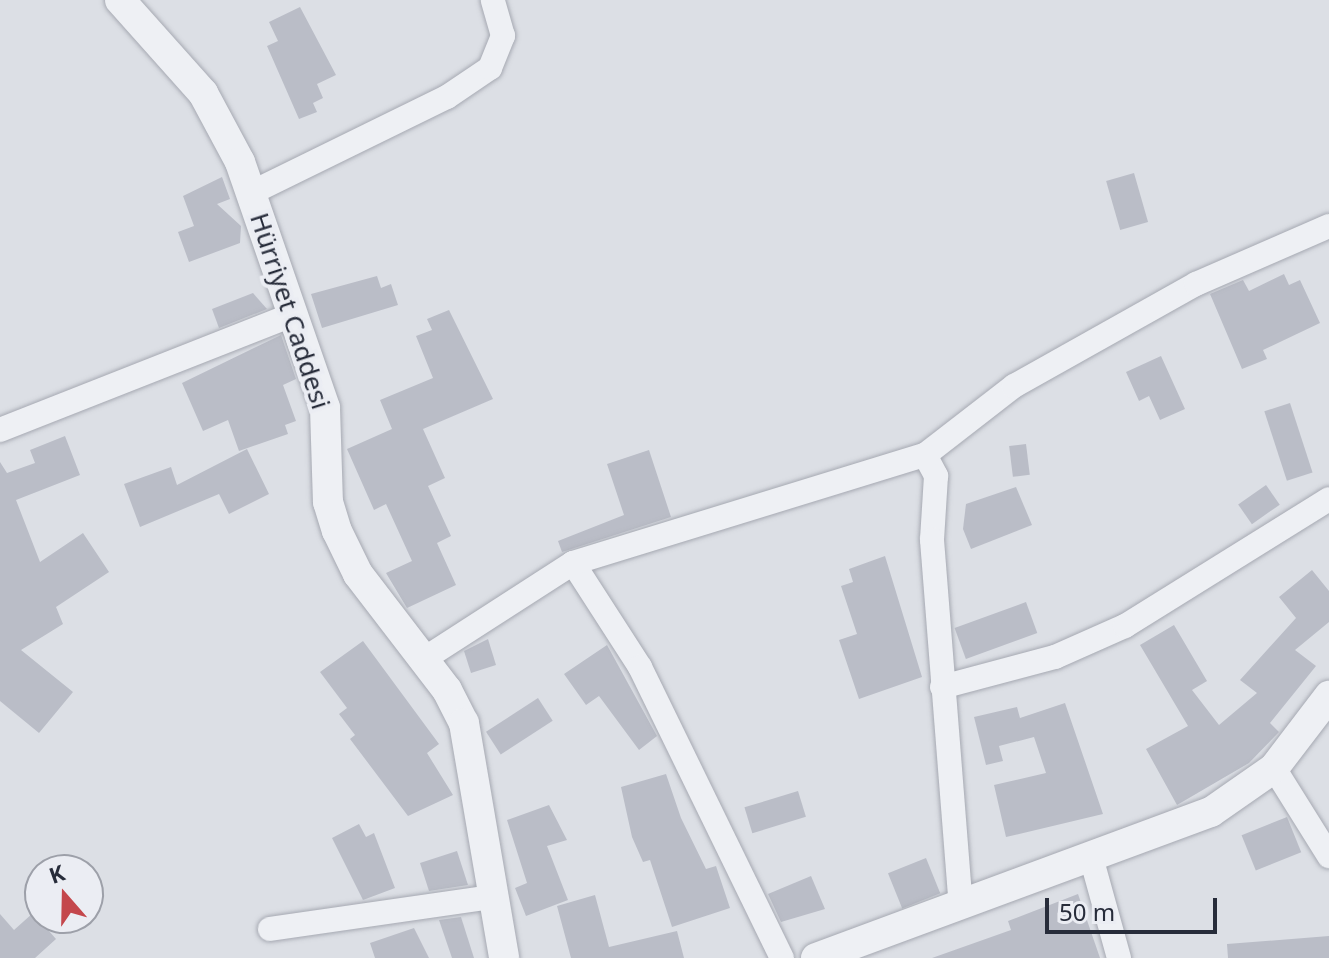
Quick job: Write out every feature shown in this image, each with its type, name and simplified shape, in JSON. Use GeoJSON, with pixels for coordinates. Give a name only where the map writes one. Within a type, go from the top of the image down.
{"type":"FeatureCollection","features":[{"type":"Feature","properties":{"kind":"street","name":"Hürriyet Caddesi"},"geometry":{"type":"LineString","coordinates":[[120,0],[217,114],[251,193],[325,408],[328,502],[337,531],[358,574],[424,659],[464,723],[504,958]]}},
{"type":"Feature","properties":{"kind":"street"},"geometry":{"type":"LineString","coordinates":[[251,193],[447,97],[490,68],[503,36],[493,0]]}},
{"type":"Feature","properties":{"kind":"street"},"geometry":{"type":"LineString","coordinates":[[424,659],[573,563],[925,455],[1027,378],[1196,284],[1329,226]]}},
{"type":"Feature","properties":{"kind":"street"},"geometry":{"type":"LineString","coordinates":[[0,430],[294,314]]}},
{"type":"Feature","properties":{"kind":"street"},"geometry":{"type":"LineString","coordinates":[[925,455],[936,476],[932,540],[961,906]]}},
{"type":"Feature","properties":{"kind":"street"},"geometry":{"type":"LineString","coordinates":[[942,687],[1043,661],[1125,626],[1329,499]]}},
{"type":"Feature","properties":{"kind":"street"},"geometry":{"type":"LineString","coordinates":[[573,563],[640,667],[782,958]]}},
{"type":"Feature","properties":{"kind":"street"},"geometry":{"type":"LineString","coordinates":[[816,958],[1211,812],[1274,768],[1329,696]]}},
{"type":"Feature","properties":{"kind":"street"},"geometry":{"type":"LineString","coordinates":[[1274,768],[1329,856]]}},
{"type":"Feature","properties":{"kind":"street"},"geometry":{"type":"LineString","coordinates":[[1091,857],[1119,958]]}},
{"type":"Feature","properties":{"kind":"street"},"geometry":{"type":"LineString","coordinates":[[270,929],[493,897]]}},
{"type":"Feature","properties":{"kind":"building"},"geometry":{"type":"Polygon","coordinates":[[[300,7],[336,75],[317,84],[323,98],[313,103],[317,112],[299,119],[267,46],[278,41],[269,22],[300,7]]]}},
{"type":"Feature","properties":{"kind":"building"},"geometry":{"type":"Polygon","coordinates":[[[1134,173],[1148,222],[1120,230],[1106,181],[1134,173]]]}},
{"type":"Feature","properties":{"kind":"building"},"geometry":{"type":"Polygon","coordinates":[[[222,177],[230,199],[217,204],[241,226],[240,243],[189,262],[178,232],[194,226],[183,196],[222,177]]]}},
{"type":"Feature","properties":{"kind":"building"},"geometry":{"type":"Polygon","coordinates":[[[1284,274],[1289,285],[1300,280],[1320,323],[1263,350],[1267,359],[1242,369],[1210,294],[1243,280],[1249,291],[1284,274]]]}},
{"type":"Feature","properties":{"kind":"building"},"geometry":{"type":"Polygon","coordinates":[[[377,276],[381,288],[391,284],[398,305],[322,328],[311,294],[377,276]]]}},
{"type":"Feature","properties":{"kind":"building"},"geometry":{"type":"Polygon","coordinates":[[[253,293],[267,309],[219,328],[212,309],[253,293]]]}},
{"type":"Feature","properties":{"kind":"building"},"geometry":{"type":"Polygon","coordinates":[[[449,310],[493,399],[423,429],[445,478],[428,486],[451,536],[437,543],[456,585],[407,608],[386,573],[412,561],[386,504],[374,510],[347,449],[392,429],[380,400],[433,378],[416,336],[432,330],[427,319],[449,310]]]}},
{"type":"Feature","properties":{"kind":"building"},"geometry":{"type":"Polygon","coordinates":[[[281,335],[296,379],[283,385],[296,421],[285,425],[288,434],[239,451],[228,420],[203,431],[182,383],[281,335]]]}},
{"type":"Feature","properties":{"kind":"building"},"geometry":{"type":"Polygon","coordinates":[[[1161,356],[1185,409],[1160,420],[1149,396],[1139,401],[1126,372],[1161,356]]]}},
{"type":"Feature","properties":{"kind":"building"},"geometry":{"type":"Polygon","coordinates":[[[1290,403],[1313,472],[1287,481],[1264,411],[1290,403]]]}},
{"type":"Feature","properties":{"kind":"building"},"geometry":{"type":"Polygon","coordinates":[[[65,436],[80,475],[16,500],[40,562],[83,533],[109,572],[56,607],[63,624],[21,650],[73,692],[39,733],[0,701],[0,462],[7,473],[35,463],[30,450],[65,436]]]}},
{"type":"Feature","properties":{"kind":"building"},"geometry":{"type":"Polygon","coordinates":[[[1026,444],[1030,475],[1013,477],[1009,446],[1026,444]]]}},
{"type":"Feature","properties":{"kind":"building"},"geometry":{"type":"Polygon","coordinates":[[[247,449],[269,494],[229,514],[219,494],[140,527],[124,484],[171,467],[177,485],[247,449]]]}},
{"type":"Feature","properties":{"kind":"building"},"geometry":{"type":"Polygon","coordinates":[[[649,450],[671,517],[562,552],[558,541],[624,515],[607,464],[649,450]]]}},
{"type":"Feature","properties":{"kind":"building"},"geometry":{"type":"Polygon","coordinates":[[[1266,485],[1280,505],[1252,524],[1238,505],[1266,485]]]}},
{"type":"Feature","properties":{"kind":"building"},"geometry":{"type":"Polygon","coordinates":[[[1016,487],[1032,525],[971,549],[963,529],[966,504],[1016,487]]]}},
{"type":"Feature","properties":{"kind":"building"},"geometry":{"type":"Polygon","coordinates":[[[885,556],[922,677],[859,699],[839,640],[857,634],[841,586],[853,582],[849,569],[885,556]]]}},
{"type":"Feature","properties":{"kind":"building"},"geometry":{"type":"Polygon","coordinates":[[[1312,570],[1329,591],[1329,622],[1295,650],[1316,666],[1270,723],[1279,732],[1249,763],[1177,805],[1146,749],[1188,726],[1140,645],[1174,625],[1207,681],[1192,690],[1219,725],[1257,693],[1240,680],[1296,618],[1279,597],[1312,570]]]}},
{"type":"Feature","properties":{"kind":"building"},"geometry":{"type":"Polygon","coordinates":[[[1026,602],[1037,633],[966,659],[955,628],[1026,602]]]}},
{"type":"Feature","properties":{"kind":"building"},"geometry":{"type":"Polygon","coordinates":[[[488,639],[496,665],[471,673],[464,651],[488,639]]]}},
{"type":"Feature","properties":{"kind":"building"},"geometry":{"type":"Polygon","coordinates":[[[363,641],[439,744],[427,753],[453,795],[408,816],[350,739],[355,735],[339,714],[347,708],[320,672],[363,641]]]}},
{"type":"Feature","properties":{"kind":"building"},"geometry":{"type":"Polygon","coordinates":[[[607,645],[657,736],[639,750],[599,696],[586,705],[564,674],[607,645]]]}},
{"type":"Feature","properties":{"kind":"building"},"geometry":{"type":"Polygon","coordinates":[[[538,698],[553,721],[501,754],[486,732],[538,698]]]}},
{"type":"Feature","properties":{"kind":"building"},"geometry":{"type":"Polygon","coordinates":[[[1065,703],[1103,814],[1006,837],[994,785],[1046,773],[1034,737],[999,746],[1003,761],[986,765],[974,717],[1017,707],[1020,718],[1065,703]]]}},
{"type":"Feature","properties":{"kind":"building"},"geometry":{"type":"Polygon","coordinates":[[[666,774],[681,818],[706,869],[716,866],[730,908],[672,927],[650,860],[643,862],[632,837],[621,787],[666,774]]]}},
{"type":"Feature","properties":{"kind":"building"},"geometry":{"type":"Polygon","coordinates":[[[798,791],[806,817],[752,833],[744,807],[798,791]]]}},
{"type":"Feature","properties":{"kind":"building"},"geometry":{"type":"Polygon","coordinates":[[[549,805],[567,840],[547,846],[568,900],[526,916],[515,888],[527,883],[507,820],[549,805]]]}},
{"type":"Feature","properties":{"kind":"building"},"geometry":{"type":"Polygon","coordinates":[[[1287,817],[1301,852],[1256,871],[1242,835],[1287,817]]]}},
{"type":"Feature","properties":{"kind":"building"},"geometry":{"type":"Polygon","coordinates":[[[359,824],[366,837],[374,833],[395,888],[363,900],[332,838],[359,824]]]}},
{"type":"Feature","properties":{"kind":"building"},"geometry":{"type":"Polygon","coordinates":[[[457,851],[468,885],[429,891],[420,863],[457,851]]]}},
{"type":"Feature","properties":{"kind":"building"},"geometry":{"type":"Polygon","coordinates":[[[926,858],[940,893],[902,909],[888,873],[926,858]]]}},
{"type":"Feature","properties":{"kind":"building"},"geometry":{"type":"Polygon","coordinates":[[[811,876],[825,909],[781,922],[768,894],[811,876]]]}},
{"type":"Feature","properties":{"kind":"building"},"geometry":{"type":"Polygon","coordinates":[[[1078,894],[1100,958],[932,958],[1011,930],[1008,921],[1078,894]]]}},
{"type":"Feature","properties":{"kind":"building"},"geometry":{"type":"Polygon","coordinates":[[[595,895],[609,947],[677,931],[684,958],[571,958],[557,906],[595,895]]]}},
{"type":"Feature","properties":{"kind":"building"},"geometry":{"type":"Polygon","coordinates":[[[0,914],[14,930],[24,921],[24,934],[52,934],[56,939],[35,958],[0,958],[0,914]]]}},
{"type":"Feature","properties":{"kind":"building"},"geometry":{"type":"Polygon","coordinates":[[[461,917],[474,958],[452,958],[439,920],[461,917]]]}},
{"type":"Feature","properties":{"kind":"building"},"geometry":{"type":"Polygon","coordinates":[[[414,928],[429,958],[375,958],[370,943],[414,928]]]}},
{"type":"Feature","properties":{"kind":"building"},"geometry":{"type":"Polygon","coordinates":[[[1329,936],[1329,958],[1228,958],[1227,944],[1329,936]]]}}]}
